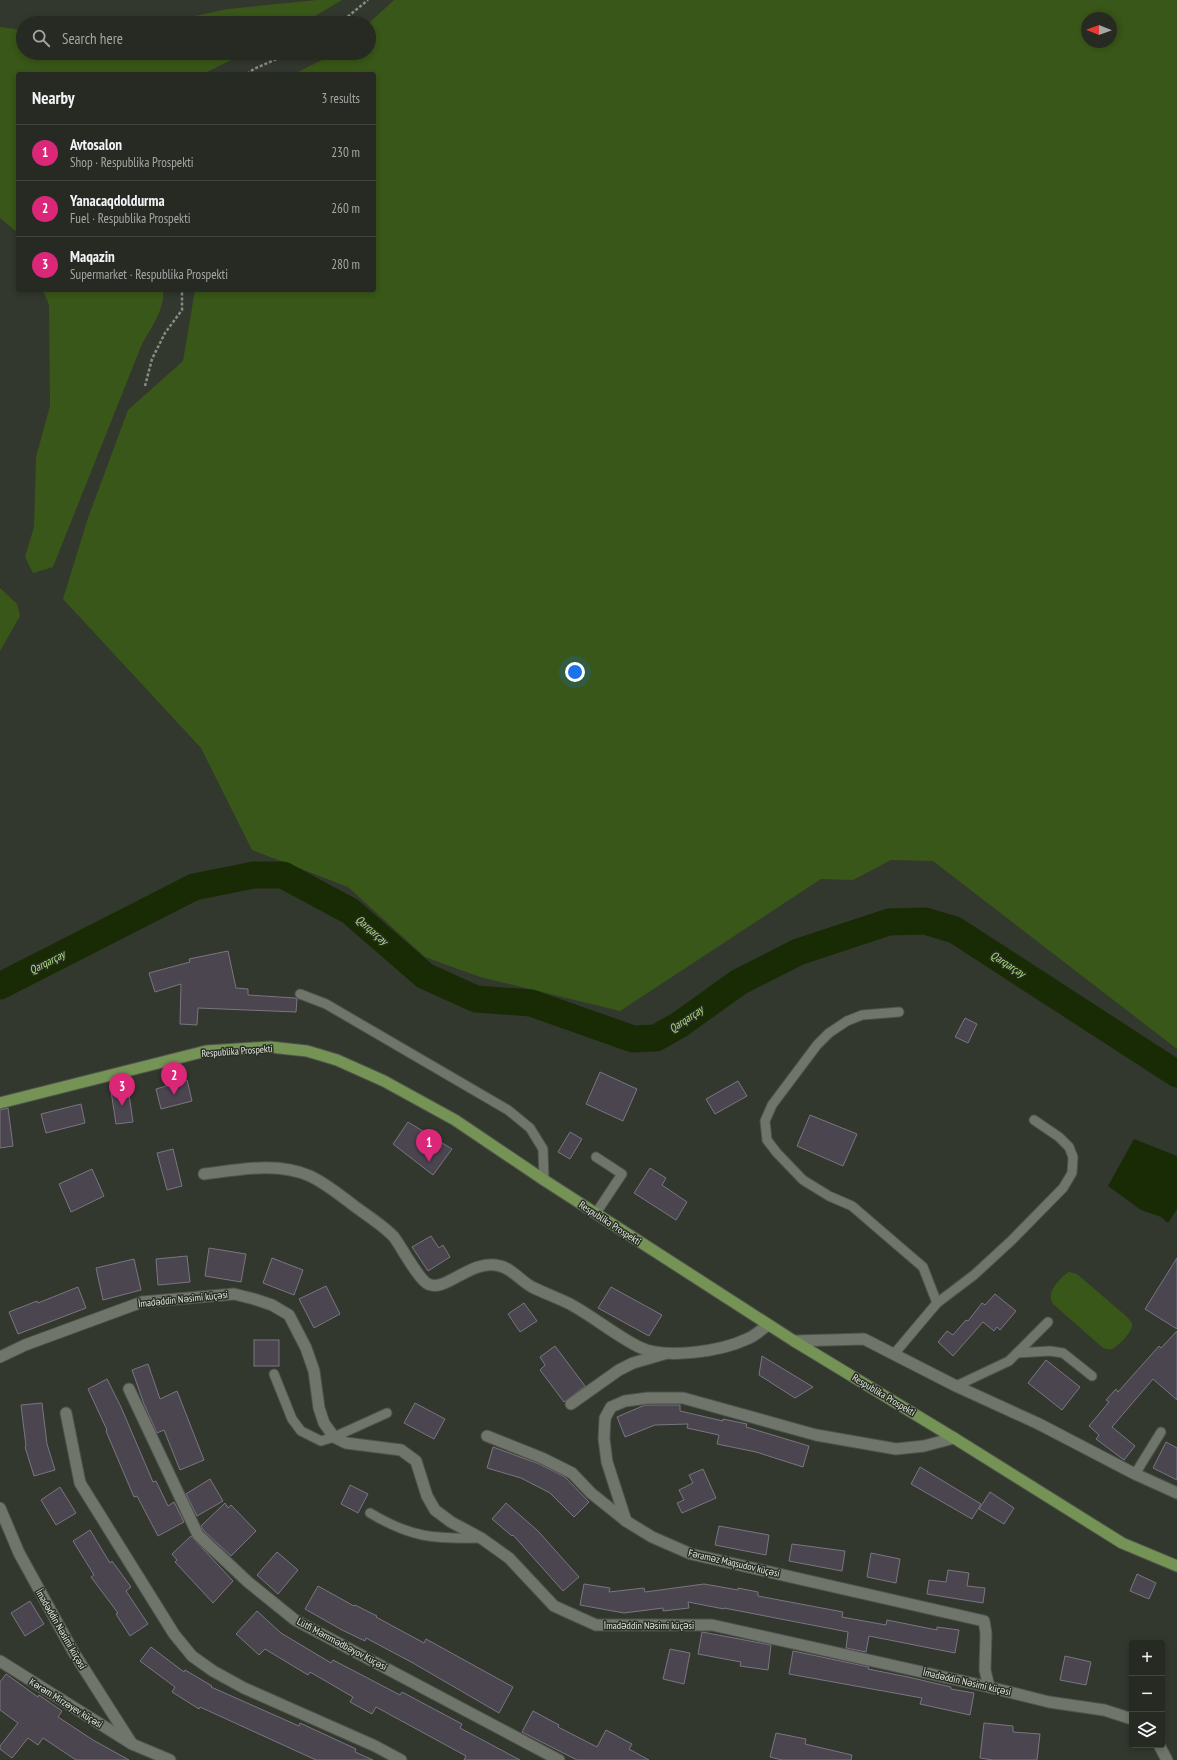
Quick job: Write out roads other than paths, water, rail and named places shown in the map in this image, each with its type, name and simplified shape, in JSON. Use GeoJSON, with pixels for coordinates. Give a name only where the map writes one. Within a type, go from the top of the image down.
{"type":"FeatureCollection","features":[{"type":"Feature","properties":{"kind":"main road","name":"Respublika Prospekti"},"geometry":{"type":"LineString","coordinates":[[0,1103],[206,1051],[270,1048],[308,1051],[337,1060],[384,1081],[455,1120],[596,1214],[794,1341],[954,1438],[1122,1543],[1177,1566]]}},
{"type":"Feature","properties":{"kind":"street"},"geometry":{"type":"LineString","coordinates":[[204,1174],[260,1168],[287,1169],[310,1176],[336,1193],[390,1234],[402,1247],[425,1283],[433,1286],[440,1285],[485,1264],[501,1266],[509,1269],[523,1282],[570,1304],[641,1348],[668,1353],[687,1353],[728,1346],[748,1339],[768,1324]]}},
{"type":"Feature","properties":{"kind":"street","name":"İmadəddin Nəsimi küçəsi"},"geometry":{"type":"LineString","coordinates":[[0,1357],[25,1345],[142,1302],[234,1294],[254,1298],[272,1305],[289,1315],[306,1348],[314,1371],[319,1408],[324,1423],[334,1437],[346,1443],[401,1450],[416,1460],[427,1496],[435,1510],[451,1522],[481,1538],[509,1558],[554,1606],[596,1625],[712,1625],[989,1687],[1048,1702],[1104,1710],[1129,1718]]}},
{"type":"Feature","properties":{"kind":"street"},"geometry":{"type":"LineString","coordinates":[[794,1341],[864,1339],[956,1386],[1039,1424],[1135,1474],[1177,1493]]}},
{"type":"Feature","properties":{"kind":"street"},"geometry":{"type":"LineString","coordinates":[[571,1404],[619,1370],[633,1363],[668,1353]]}},
{"type":"Feature","properties":{"kind":"street","name":"Lütfi Məmmədbəyov Küçəsi"},"geometry":{"type":"LineString","coordinates":[[129,1389],[198,1535],[248,1582],[295,1620],[559,1760]]}},
{"type":"Feature","properties":{"kind":"street"},"geometry":{"type":"LineString","coordinates":[[626,1521],[607,1462],[604,1438],[605,1418],[610,1407],[625,1401],[648,1398],[684,1398],[816,1435],[896,1449],[924,1446],[954,1438]]}},
{"type":"Feature","properties":{"kind":"street"},"geometry":{"type":"LineString","coordinates":[[66,1413],[80,1483],[174,1634],[192,1656],[213,1671],[244,1688],[375,1746],[401,1760]]}},
{"type":"Feature","properties":{"kind":"street"},"geometry":{"type":"LineString","coordinates":[[487,1436],[542,1458],[572,1473],[591,1493],[626,1521]]}},
{"type":"Feature","properties":{"kind":"street","name":"İmadəddin Nəsimi küçəsi"},"geometry":{"type":"LineString","coordinates":[[0,1508],[19,1553],[74,1653],[132,1744]]}},
{"type":"Feature","properties":{"kind":"street","name":"Fəraməz Maqsudov küçəsi"},"geometry":{"type":"LineString","coordinates":[[626,1521],[652,1537],[691,1554],[984,1621],[986,1633],[985,1670],[989,1687]]}},
{"type":"Feature","properties":{"kind":"street","name":"Kərəm Mirzəyev küçəsi"},"geometry":{"type":"LineString","coordinates":[[0,1661],[132,1744],[170,1760]]}},
{"type":"Feature","properties":{"kind":"street"},"geometry":{"type":"LineString","coordinates":[[1160,1748],[1166,1760]]}},
{"type":"Feature","properties":{"kind":"lane"},"geometry":{"type":"LineString","coordinates":[[300,994],[326,1004],[508,1110],[530,1128],[542,1149],[544,1180]]}},
{"type":"Feature","properties":{"kind":"lane"},"geometry":{"type":"LineString","coordinates":[[899,1012],[862,1016],[847,1021],[829,1033],[817,1045],[772,1106],[765,1121],[767,1140],[802,1180],[829,1196],[852,1206],[923,1267],[937,1303]]}},
{"type":"Feature","properties":{"kind":"lane"},"geometry":{"type":"LineString","coordinates":[[894,1354],[937,1303],[974,1275],[1012,1240],[1064,1188],[1072,1173],[1073,1157],[1069,1147],[1059,1137],[1034,1120]]}},
{"type":"Feature","properties":{"kind":"lane"},"geometry":{"type":"LineString","coordinates":[[596,1157],[622,1174],[596,1214]]}},
{"type":"Feature","properties":{"kind":"lane"},"geometry":{"type":"LineString","coordinates":[[956,1386],[1009,1361],[1048,1322]]}},
{"type":"Feature","properties":{"kind":"lane"},"geometry":{"type":"LineString","coordinates":[[1017,1353],[1050,1350],[1063,1353],[1092,1376]]}},
{"type":"Feature","properties":{"kind":"lane"},"geometry":{"type":"LineString","coordinates":[[274,1374],[292,1418],[301,1431],[321,1441],[334,1437],[387,1413]]}},
{"type":"Feature","properties":{"kind":"lane"},"geometry":{"type":"LineString","coordinates":[[1135,1474],[1161,1432]]}},
{"type":"Feature","properties":{"kind":"lane"},"geometry":{"type":"LineString","coordinates":[[370,1513],[389,1525],[422,1536],[481,1538]]}},
{"type":"Feature","properties":{"kind":"waterway","name":"Qarqarçay"},"geometry":{"type":"LineString","coordinates":[[0,986],[194,887],[254,875],[283,875],[350,911],[425,976],[476,999],[531,1003],[633,1039],[656,1038],[679,1025],[739,982],[798,952],[889,922],[925,921],[955,930],[1177,1074]]}},
{"type":"Feature","properties":{"kind":"place","name":"Yanacaqdoldurma"},"geometry":{"type":"Point","coordinates":[174,1095]}},
{"type":"Feature","properties":{"kind":"place","name":"Maqazin"},"geometry":{"type":"Point","coordinates":[122,1106]}},
{"type":"Feature","properties":{"kind":"place","name":"Avtosalon"},"geometry":{"type":"Point","coordinates":[429,1162]}}]}
